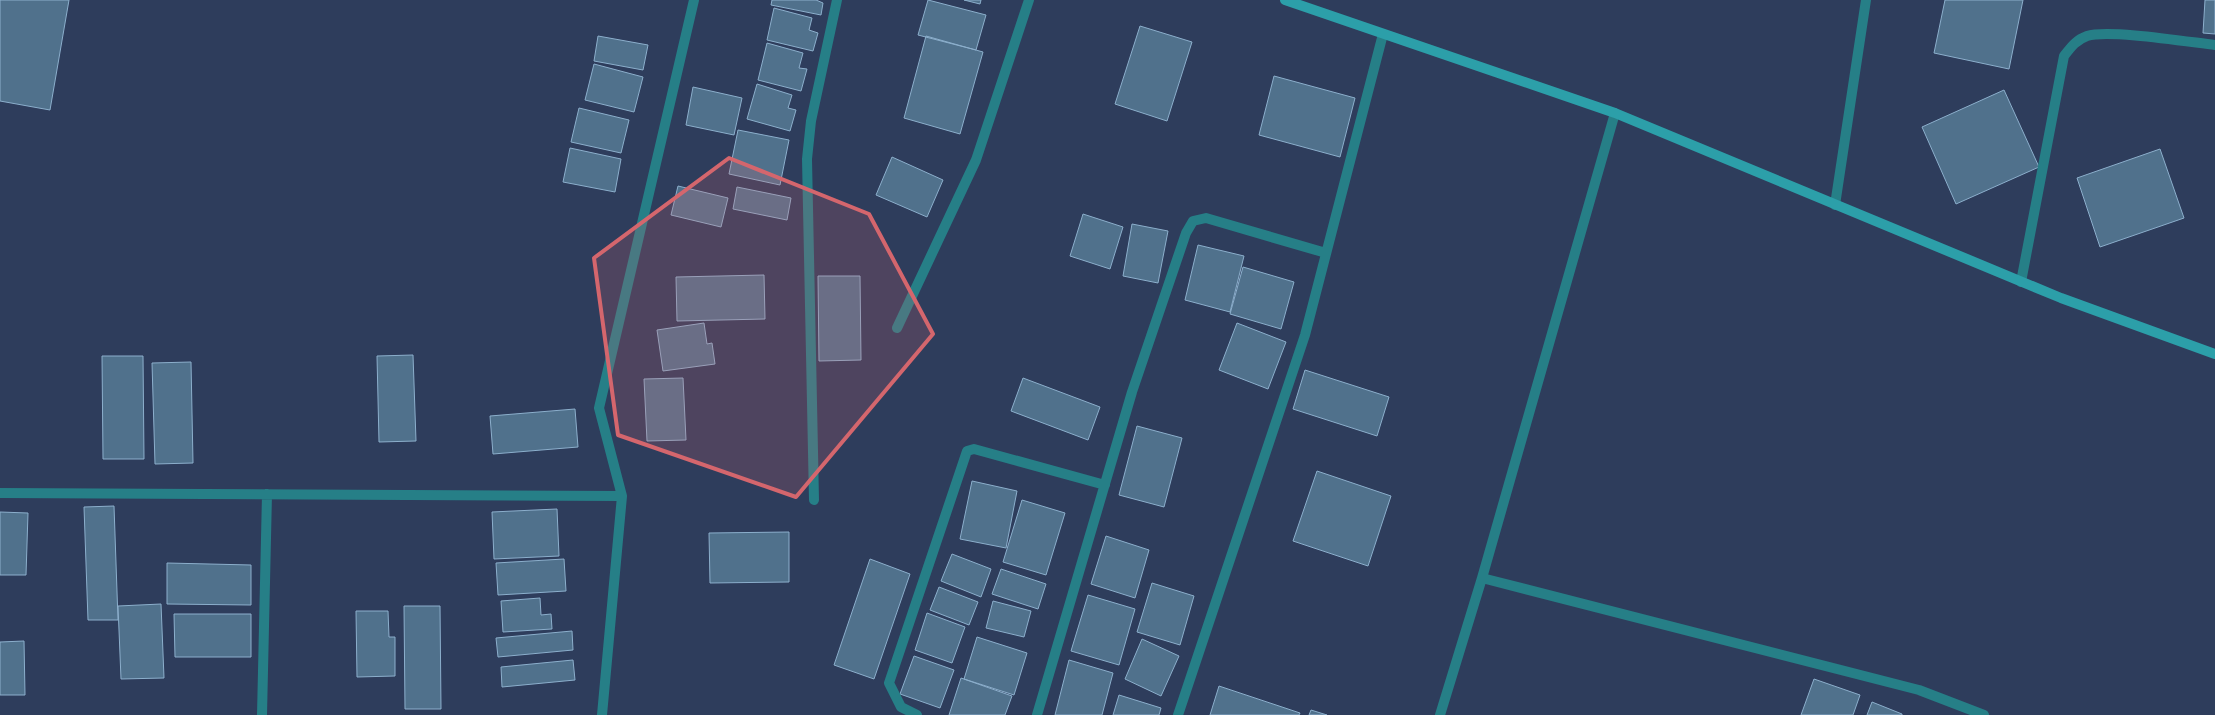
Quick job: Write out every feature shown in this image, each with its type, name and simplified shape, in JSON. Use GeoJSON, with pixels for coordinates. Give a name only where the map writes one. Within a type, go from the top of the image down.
{"type":"FeatureCollection","features":[{"type":"Feature","properties":{"kind":"street"},"geometry":{"type":"LineString","coordinates":[[602,715],[622,496],[599,408],[694,0]]}},
{"type":"Feature","properties":{"kind":"street"},"geometry":{"type":"LineString","coordinates":[[814,500],[808,158],[811,121],[837,0]]}},
{"type":"Feature","properties":{"kind":"street"},"geometry":{"type":"LineString","coordinates":[[897,328],[976,160],[1029,0]]}},
{"type":"Feature","properties":{"kind":"street"},"geometry":{"type":"LineString","coordinates":[[1284,0],[1615,113],[2021,282],[2215,354]]}},
{"type":"Feature","properties":{"kind":"street"},"geometry":{"type":"LineString","coordinates":[[1835,205],[1866,0]]}},
{"type":"Feature","properties":{"kind":"street"},"geometry":{"type":"LineString","coordinates":[[1178,715],[1305,335],[1383,34]]}},
{"type":"Feature","properties":{"kind":"street"},"geometry":{"type":"LineString","coordinates":[[2021,282],[2064,56],[2073,43],[2088,36],[2112,34],[2215,45]]}},
{"type":"Feature","properties":{"kind":"street"},"geometry":{"type":"LineString","coordinates":[[1440,715],[1482,578],[1615,113]]}},
{"type":"Feature","properties":{"kind":"street"},"geometry":{"type":"LineString","coordinates":[[1036,715],[1106,485],[1132,392],[1186,233],[1193,220],[1206,218],[1326,253]]}},
{"type":"Feature","properties":{"kind":"street"},"geometry":{"type":"LineString","coordinates":[[917,715],[901,707],[889,683],[967,452],[974,449],[1106,485]]}},
{"type":"Feature","properties":{"kind":"street"},"geometry":{"type":"LineString","coordinates":[[0,493],[622,496]]}},
{"type":"Feature","properties":{"kind":"street"},"geometry":{"type":"LineString","coordinates":[[262,715],[267,494]]}},
{"type":"Feature","properties":{"kind":"street"},"geometry":{"type":"LineString","coordinates":[[1482,578],[1919,690],[1984,715]]}},
{"type":"Feature","properties":{"kind":"highlighted area"},"geometry":{"type":"Polygon","coordinates":[[[729,158],[869,214],[933,334],[796,497],[618,435],[594,258],[729,158]]]}},
{"type":"Feature","properties":{"kind":"building"},"geometry":{"type":"Polygon","coordinates":[[[0,0],[69,0],[50,110],[0,101],[0,0]]]}},
{"type":"Feature","properties":{"kind":"building"},"geometry":{"type":"Polygon","coordinates":[[[772,0],[816,0],[823,3],[821,15],[771,5],[772,0]]]}},
{"type":"Feature","properties":{"kind":"building"},"geometry":{"type":"Polygon","coordinates":[[[928,0],[986,15],[976,50],[918,35],[928,0]]]}},
{"type":"Feature","properties":{"kind":"building"},"geometry":{"type":"Polygon","coordinates":[[[964,0],[981,0],[980,4],[964,0]]]}},
{"type":"Feature","properties":{"kind":"building"},"geometry":{"type":"Polygon","coordinates":[[[1945,0],[2023,0],[2009,69],[1934,53],[1945,0]]]}},
{"type":"Feature","properties":{"kind":"building"},"geometry":{"type":"Polygon","coordinates":[[[2205,0],[2215,0],[2215,34],[2203,33],[2205,0]]]}},
{"type":"Feature","properties":{"kind":"building"},"geometry":{"type":"Polygon","coordinates":[[[774,8],[812,18],[809,30],[818,33],[813,51],[767,40],[774,8]]]}},
{"type":"Feature","properties":{"kind":"building"},"geometry":{"type":"Polygon","coordinates":[[[1140,26],[1192,42],[1167,121],[1115,104],[1140,26]]]}},
{"type":"Feature","properties":{"kind":"building"},"geometry":{"type":"Polygon","coordinates":[[[598,36],[648,45],[643,70],[594,61],[598,36]]]}},
{"type":"Feature","properties":{"kind":"building"},"geometry":{"type":"Polygon","coordinates":[[[926,36],[983,52],[960,134],[904,118],[926,36]]]}},
{"type":"Feature","properties":{"kind":"building"},"geometry":{"type":"Polygon","coordinates":[[[767,43],[803,53],[799,68],[807,69],[801,91],[758,80],[767,43]]]}},
{"type":"Feature","properties":{"kind":"building"},"geometry":{"type":"Polygon","coordinates":[[[594,64],[643,77],[634,112],[585,100],[594,64]]]}},
{"type":"Feature","properties":{"kind":"building"},"geometry":{"type":"Polygon","coordinates":[[[1274,76],[1355,98],[1340,157],[1259,135],[1274,76]]]}},
{"type":"Feature","properties":{"kind":"building"},"geometry":{"type":"Polygon","coordinates":[[[757,84],[792,95],[788,108],[796,110],[790,131],[747,119],[757,84]]]}},
{"type":"Feature","properties":{"kind":"building"},"geometry":{"type":"Polygon","coordinates":[[[693,87],[742,98],[734,135],[686,125],[693,87]]]}},
{"type":"Feature","properties":{"kind":"building"},"geometry":{"type":"Polygon","coordinates":[[[2004,90],[2039,167],[1956,204],[1922,127],[2004,90]]]}},
{"type":"Feature","properties":{"kind":"building"},"geometry":{"type":"Polygon","coordinates":[[[579,108],[629,120],[621,153],[571,142],[579,108]]]}},
{"type":"Feature","properties":{"kind":"building"},"geometry":{"type":"Polygon","coordinates":[[[738,130],[789,140],[780,185],[729,174],[738,130]]]}},
{"type":"Feature","properties":{"kind":"building"},"geometry":{"type":"Polygon","coordinates":[[[570,148],[621,159],[615,192],[563,182],[570,148]]]}},
{"type":"Feature","properties":{"kind":"building"},"geometry":{"type":"Polygon","coordinates":[[[2160,149],[2184,218],[2100,247],[2077,178],[2160,149]]]}},
{"type":"Feature","properties":{"kind":"building"},"geometry":{"type":"Polygon","coordinates":[[[892,157],[943,180],[927,217],[876,195],[892,157]]]}},
{"type":"Feature","properties":{"kind":"building"},"geometry":{"type":"Polygon","coordinates":[[[678,186],[728,198],[721,227],[671,215],[678,186]]]}},
{"type":"Feature","properties":{"kind":"building"},"geometry":{"type":"Polygon","coordinates":[[[737,187],[791,198],[787,220],[733,209],[737,187]]]}},
{"type":"Feature","properties":{"kind":"building"},"geometry":{"type":"Polygon","coordinates":[[[1083,214],[1123,227],[1110,269],[1070,256],[1083,214]]]}},
{"type":"Feature","properties":{"kind":"building"},"geometry":{"type":"Polygon","coordinates":[[[1132,224],[1168,231],[1158,283],[1123,276],[1132,224]]]}},
{"type":"Feature","properties":{"kind":"building"},"geometry":{"type":"Polygon","coordinates":[[[1198,245],[1244,256],[1230,312],[1185,300],[1198,245]]]}},
{"type":"Feature","properties":{"kind":"building"},"geometry":{"type":"Polygon","coordinates":[[[1243,267],[1294,282],[1281,329],[1230,314],[1243,267]]]}},
{"type":"Feature","properties":{"kind":"building"},"geometry":{"type":"Polygon","coordinates":[[[764,275],[765,319],[677,321],[676,277],[764,275]]]}},
{"type":"Feature","properties":{"kind":"building"},"geometry":{"type":"Polygon","coordinates":[[[818,276],[860,276],[861,360],[819,361],[818,276]]]}},
{"type":"Feature","properties":{"kind":"building"},"geometry":{"type":"Polygon","coordinates":[[[704,323],[707,344],[712,343],[715,364],[663,371],[657,330],[704,323]]]}},
{"type":"Feature","properties":{"kind":"building"},"geometry":{"type":"Polygon","coordinates":[[[1237,323],[1286,342],[1268,389],[1219,370],[1237,323]]]}},
{"type":"Feature","properties":{"kind":"building"},"geometry":{"type":"Polygon","coordinates":[[[413,355],[416,441],[379,442],[377,356],[413,355]]]}},
{"type":"Feature","properties":{"kind":"building"},"geometry":{"type":"Polygon","coordinates":[[[102,356],[143,356],[144,459],[103,459],[102,356]]]}},
{"type":"Feature","properties":{"kind":"building"},"geometry":{"type":"Polygon","coordinates":[[[191,362],[193,463],[155,464],[152,363],[191,362]]]}},
{"type":"Feature","properties":{"kind":"building"},"geometry":{"type":"Polygon","coordinates":[[[1305,370],[1389,397],[1377,436],[1293,409],[1305,370]]]}},
{"type":"Feature","properties":{"kind":"building"},"geometry":{"type":"Polygon","coordinates":[[[683,378],[686,440],[647,441],[644,379],[683,378]]]}},
{"type":"Feature","properties":{"kind":"building"},"geometry":{"type":"Polygon","coordinates":[[[1023,378],[1100,407],[1088,440],[1011,411],[1023,378]]]}},
{"type":"Feature","properties":{"kind":"building"},"geometry":{"type":"Polygon","coordinates":[[[575,409],[578,447],[493,454],[490,416],[575,409]]]}},
{"type":"Feature","properties":{"kind":"building"},"geometry":{"type":"Polygon","coordinates":[[[1137,426],[1182,438],[1164,507],[1119,495],[1137,426]]]}},
{"type":"Feature","properties":{"kind":"building"},"geometry":{"type":"Polygon","coordinates":[[[1317,471],[1391,496],[1368,566],[1293,541],[1317,471]]]}},
{"type":"Feature","properties":{"kind":"building"},"geometry":{"type":"Polygon","coordinates":[[[972,481],[1017,491],[1006,548],[960,539],[972,481]]]}},
{"type":"Feature","properties":{"kind":"building"},"geometry":{"type":"Polygon","coordinates":[[[1022,500],[1065,513],[1046,575],[1003,562],[1022,500]]]}},
{"type":"Feature","properties":{"kind":"building"},"geometry":{"type":"Polygon","coordinates":[[[114,506],[118,620],[88,620],[84,507],[114,506]]]}},
{"type":"Feature","properties":{"kind":"building"},"geometry":{"type":"Polygon","coordinates":[[[557,509],[559,556],[494,559],[492,512],[557,509]]]}},
{"type":"Feature","properties":{"kind":"building"},"geometry":{"type":"Polygon","coordinates":[[[0,512],[28,513],[26,575],[0,575],[0,512]]]}},
{"type":"Feature","properties":{"kind":"building"},"geometry":{"type":"Polygon","coordinates":[[[789,532],[789,582],[710,583],[709,533],[789,532]]]}},
{"type":"Feature","properties":{"kind":"building"},"geometry":{"type":"Polygon","coordinates":[[[1106,536],[1149,550],[1135,598],[1091,584],[1106,536]]]}},
{"type":"Feature","properties":{"kind":"building"},"geometry":{"type":"Polygon","coordinates":[[[952,554],[991,569],[981,597],[941,581],[952,554]]]}},
{"type":"Feature","properties":{"kind":"building"},"geometry":{"type":"Polygon","coordinates":[[[564,559],[566,591],[498,595],[496,563],[564,559]]]}},
{"type":"Feature","properties":{"kind":"building"},"geometry":{"type":"Polygon","coordinates":[[[870,559],[910,574],[874,679],[834,665],[870,559]]]}},
{"type":"Feature","properties":{"kind":"building"},"geometry":{"type":"Polygon","coordinates":[[[167,563],[251,565],[251,605],[167,604],[167,563]]]}},
{"type":"Feature","properties":{"kind":"building"},"geometry":{"type":"Polygon","coordinates":[[[1001,569],[1046,584],[1038,609],[992,594],[1001,569]]]}},
{"type":"Feature","properties":{"kind":"building"},"geometry":{"type":"Polygon","coordinates":[[[1152,583],[1194,596],[1180,645],[1137,632],[1152,583]]]}},
{"type":"Feature","properties":{"kind":"building"},"geometry":{"type":"Polygon","coordinates":[[[939,587],[978,602],[969,625],[930,610],[939,587]]]}},
{"type":"Feature","properties":{"kind":"building"},"geometry":{"type":"Polygon","coordinates":[[[1088,595],[1135,609],[1119,665],[1071,651],[1088,595]]]}},
{"type":"Feature","properties":{"kind":"building"},"geometry":{"type":"Polygon","coordinates":[[[540,598],[541,615],[551,614],[552,629],[503,632],[501,601],[540,598]]]}},
{"type":"Feature","properties":{"kind":"building"},"geometry":{"type":"Polygon","coordinates":[[[993,601],[1031,611],[1024,637],[986,628],[993,601]]]}},
{"type":"Feature","properties":{"kind":"building"},"geometry":{"type":"Polygon","coordinates":[[[161,604],[164,678],[121,679],[118,606],[161,604]]]}},
{"type":"Feature","properties":{"kind":"building"},"geometry":{"type":"Polygon","coordinates":[[[404,606],[440,606],[441,709],[405,709],[404,606]]]}},
{"type":"Feature","properties":{"kind":"building"},"geometry":{"type":"Polygon","coordinates":[[[356,611],[388,611],[389,637],[395,637],[395,676],[357,677],[356,611]]]}},
{"type":"Feature","properties":{"kind":"building"},"geometry":{"type":"Polygon","coordinates":[[[927,613],[965,627],[952,663],[915,650],[927,613]]]}},
{"type":"Feature","properties":{"kind":"building"},"geometry":{"type":"Polygon","coordinates":[[[174,614],[251,614],[251,657],[175,657],[174,614]]]}},
{"type":"Feature","properties":{"kind":"building"},"geometry":{"type":"Polygon","coordinates":[[[572,631],[573,650],[498,657],[496,638],[572,631]]]}},
{"type":"Feature","properties":{"kind":"building"},"geometry":{"type":"Polygon","coordinates":[[[977,637],[1027,653],[1014,695],[964,679],[977,637]]]}},
{"type":"Feature","properties":{"kind":"building"},"geometry":{"type":"Polygon","coordinates":[[[1142,639],[1179,656],[1161,696],[1125,679],[1142,639]]]}},
{"type":"Feature","properties":{"kind":"building"},"geometry":{"type":"Polygon","coordinates":[[[24,641],[25,695],[0,695],[0,642],[24,641]]]}},
{"type":"Feature","properties":{"kind":"building"},"geometry":{"type":"Polygon","coordinates":[[[914,656],[954,670],[940,708],[900,694],[914,656]]]}},
{"type":"Feature","properties":{"kind":"building"},"geometry":{"type":"Polygon","coordinates":[[[573,660],[575,680],[502,687],[501,667],[573,660]]]}},
{"type":"Feature","properties":{"kind":"building"},"geometry":{"type":"Polygon","coordinates":[[[1069,660],[1113,673],[1102,715],[1055,715],[1069,660]]]}},
{"type":"Feature","properties":{"kind":"building"},"geometry":{"type":"Polygon","coordinates":[[[961,678],[1012,696],[1005,715],[949,715],[961,678]]]}},
{"type":"Feature","properties":{"kind":"building"},"geometry":{"type":"Polygon","coordinates":[[[1814,679],[1860,695],[1853,715],[1801,715],[1814,679]]]}},
{"type":"Feature","properties":{"kind":"building"},"geometry":{"type":"Polygon","coordinates":[[[1219,686],[1300,713],[1299,715],[1210,715],[1219,686]]]}},
{"type":"Feature","properties":{"kind":"building"},"geometry":{"type":"Polygon","coordinates":[[[1119,695],[1161,708],[1159,715],[1113,715],[1119,695]]]}},
{"type":"Feature","properties":{"kind":"building"},"geometry":{"type":"Polygon","coordinates":[[[1872,702],[1902,714],[1902,715],[1867,715],[1872,702]]]}},
{"type":"Feature","properties":{"kind":"building"},"geometry":{"type":"Polygon","coordinates":[[[1311,710],[1327,715],[1309,715],[1311,710]]]}}]}
